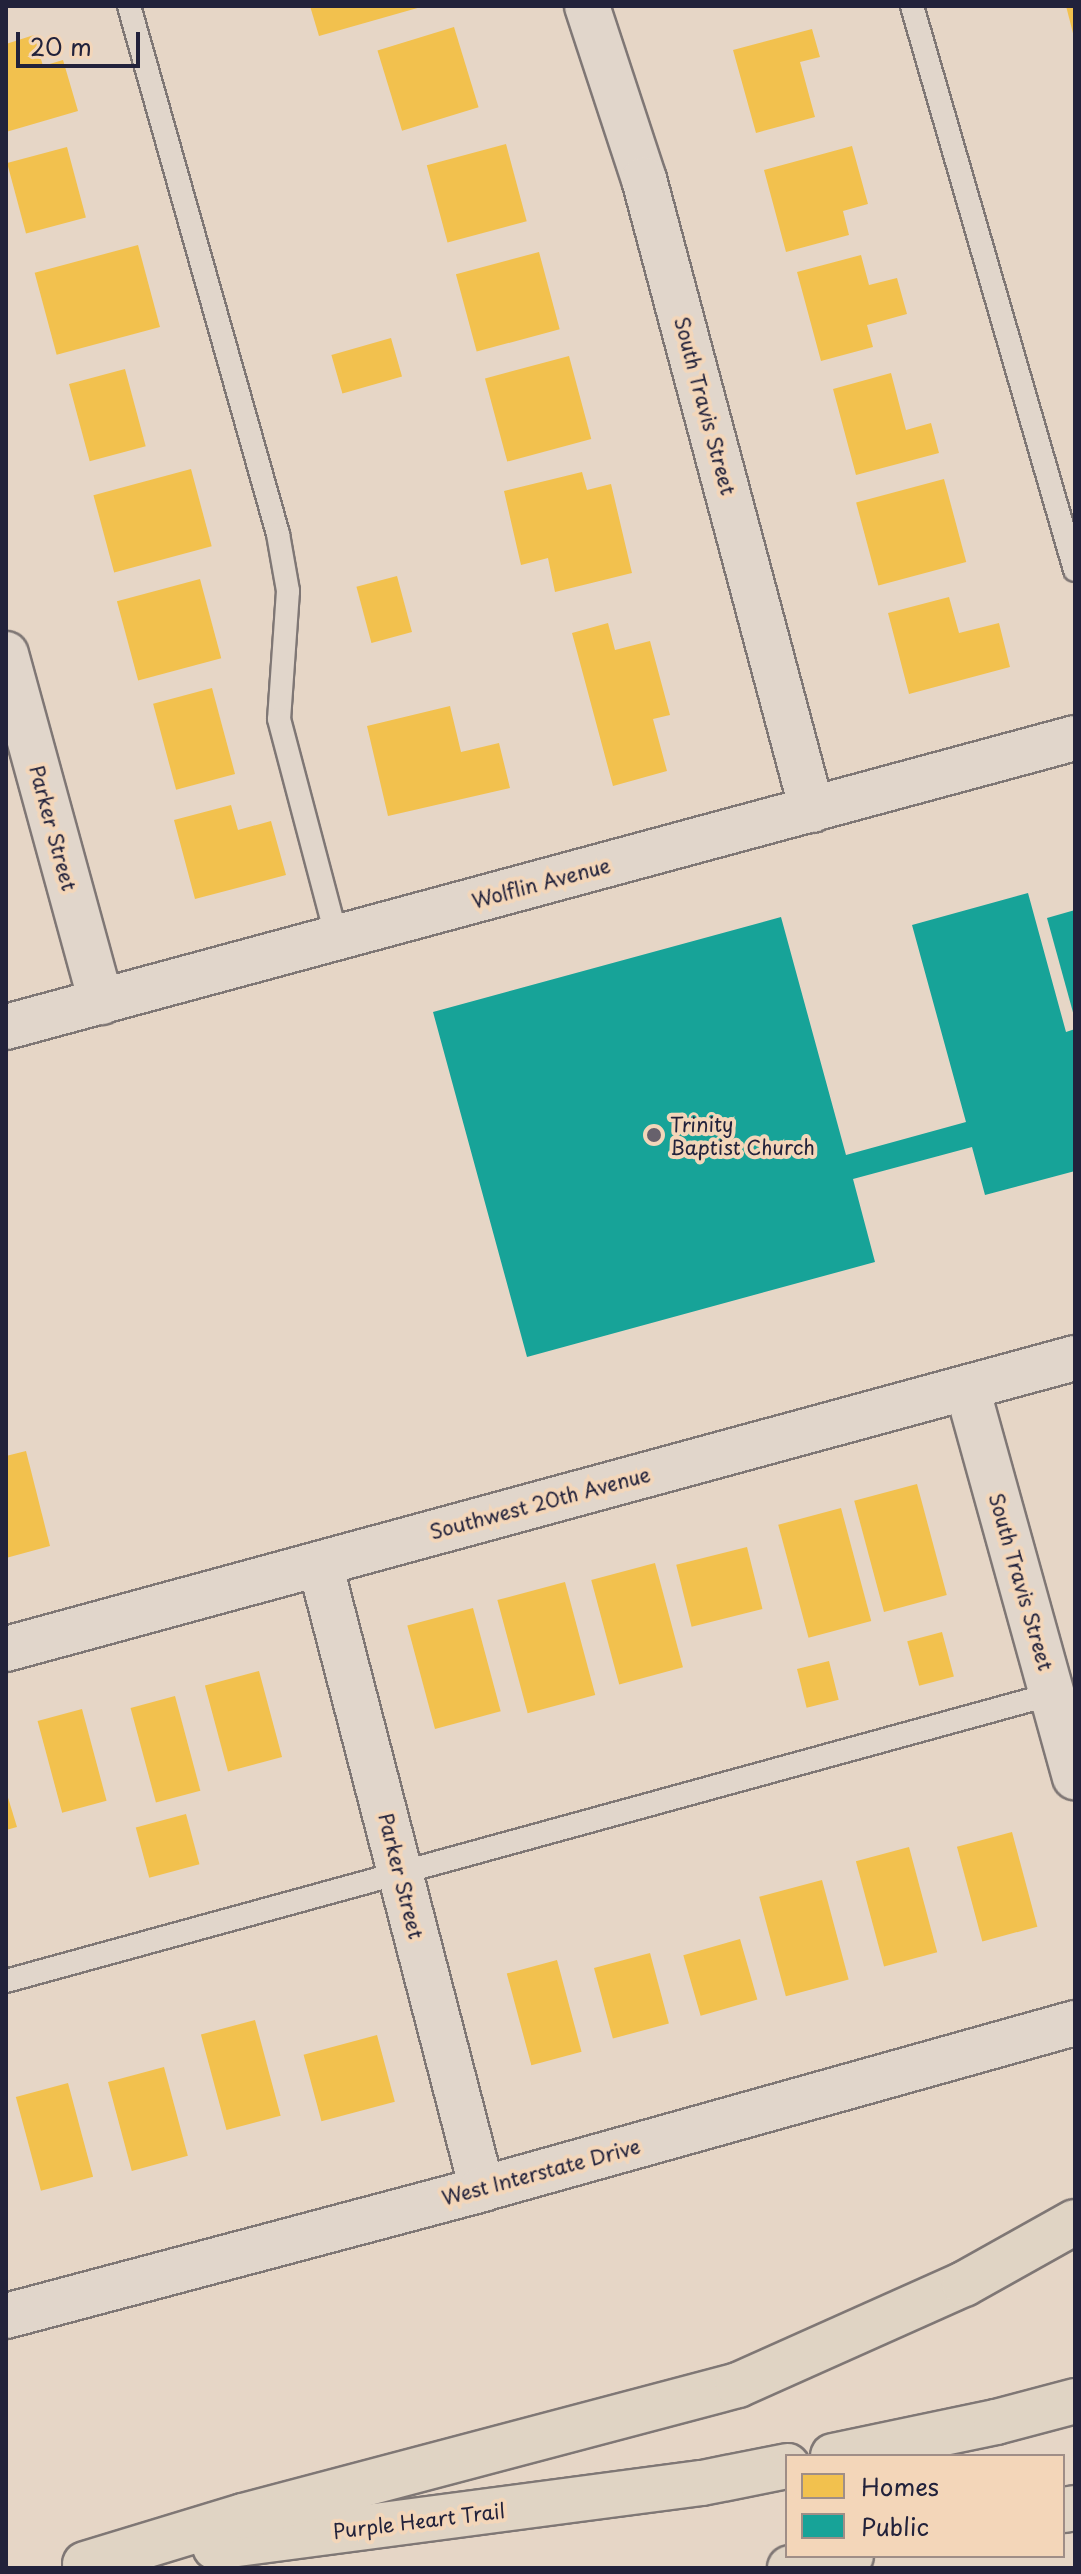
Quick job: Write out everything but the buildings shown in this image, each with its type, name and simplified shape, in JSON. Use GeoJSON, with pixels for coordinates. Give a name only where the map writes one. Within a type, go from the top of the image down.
{"type":"FeatureCollection","features":[{"type":"Feature","properties":{"kind":"highway"},"geometry":{"type":"LineString","coordinates":[[67,2566],[243,2516],[738,2385],[964,2284],[1075,2222]]}},
{"type":"Feature","properties":{"kind":"highway"},"geometry":{"type":"LineString","coordinates":[[843,2454],[996,2422],[1075,2401]]}},
{"type":"Feature","properties":{"kind":"highway","name":"Purple Heart Trail"},"geometry":{"type":"LineString","coordinates":[[67,2566],[702,2483],[785,2466]]}},
{"type":"Feature","properties":{"kind":"highway"},"geometry":{"type":"LineString","coordinates":[[790,2568],[841,2558]]}},
{"type":"Feature","properties":{"kind":"main road","name":"South Travis Street"},"geometry":{"type":"LineString","coordinates":[[587,6],[644,179],[812,810]]}},
{"type":"Feature","properties":{"kind":"main road","name":"Parker Street"},"geometry":{"type":"LineString","coordinates":[[6,654],[101,1002]]}},
{"type":"Feature","properties":{"kind":"main road","name":"Wolflin Avenue"},"geometry":{"type":"LineString","coordinates":[[6,1027],[1075,738]]}},
{"type":"Feature","properties":{"kind":"main road","name":"Southwest 20th Avenue"},"geometry":{"type":"LineString","coordinates":[[6,1649],[1075,1358]]}},
{"type":"Feature","properties":{"kind":"main road","name":"South Travis Street"},"geometry":{"type":"LineString","coordinates":[[967,1388],[1075,1777]]}},
{"type":"Feature","properties":{"kind":"main road","name":"Parker Street"},"geometry":{"type":"LineString","coordinates":[[320,1564],[482,2189]]}},
{"type":"Feature","properties":{"kind":"main road","name":"West Interstate Drive"},"geometry":{"type":"LineString","coordinates":[[6,2316],[482,2189],[1075,2023]]}},
{"type":"Feature","properties":{"kind":"lane"},"geometry":{"type":"LineString","coordinates":[[129,6],[278,534],[288,591],[279,719],[337,938]]}},
{"type":"Feature","properties":{"kind":"lane"},"geometry":{"type":"LineString","coordinates":[[912,6],[1075,570]]}},
{"type":"Feature","properties":{"kind":"lane"},"geometry":{"type":"LineString","coordinates":[[6,1981],[1052,1694]]}},
{"type":"Feature","properties":{"kind":"place","name":"Trinity Baptist Church"},"geometry":{"type":"Point","coordinates":[654,1135]}}]}
